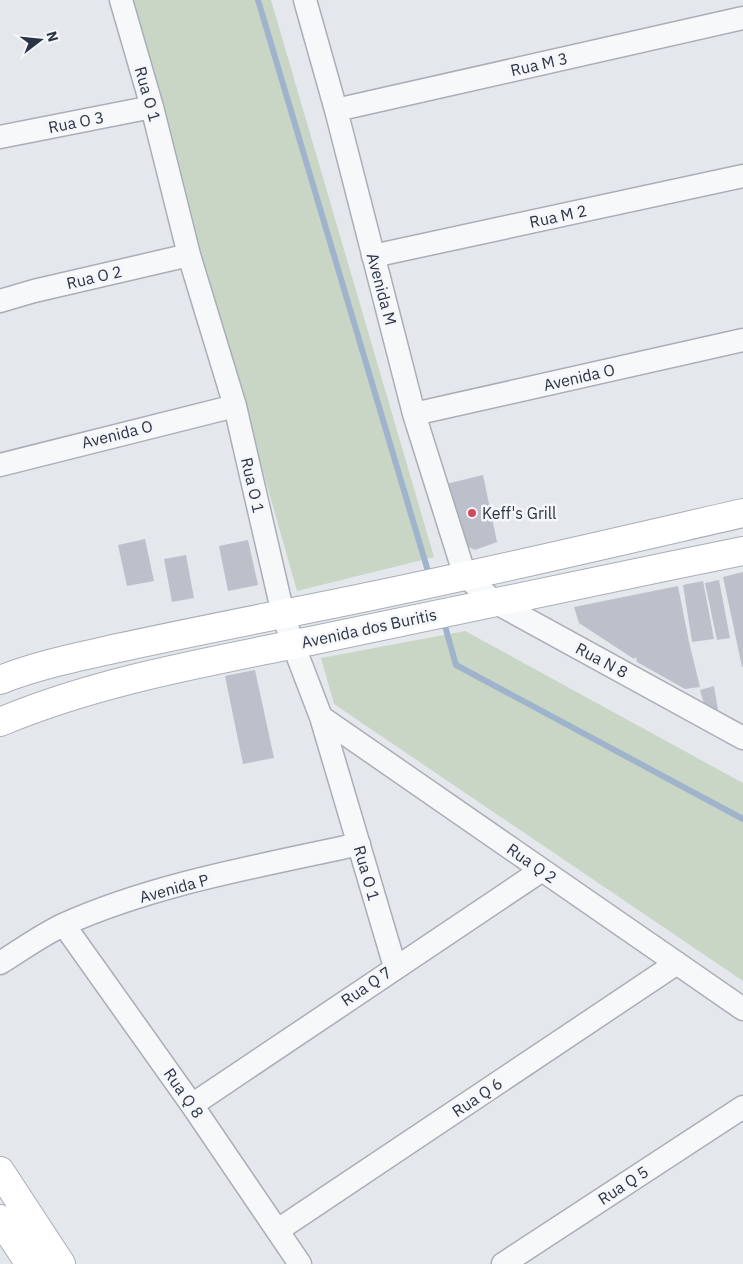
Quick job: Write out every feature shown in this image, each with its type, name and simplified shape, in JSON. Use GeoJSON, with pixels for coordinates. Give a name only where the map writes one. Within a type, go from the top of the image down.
{"type":"FeatureCollection","features":[{"type":"Feature","properties":{"kind":"main road","name":"Avenida dos Buritis"},"geometry":{"type":"LineString","coordinates":[[0,680],[29,668],[76,657],[224,624],[283,614],[418,586],[743,513]]}},
{"type":"Feature","properties":{"kind":"main road","name":"Avenida dos Buritis"},"geometry":{"type":"LineString","coordinates":[[0,722],[40,706],[95,689],[230,657],[743,551]]}},
{"type":"Feature","properties":{"kind":"main road"},"geometry":{"type":"LineString","coordinates":[[0,1171],[61,1264]]}},
{"type":"Feature","properties":{"kind":"main road"},"geometry":{"type":"LineString","coordinates":[[0,1219],[30,1264]]}},
{"type":"Feature","properties":{"kind":"street","name":"Rua O 1"},"geometry":{"type":"LineString","coordinates":[[121,0],[152,106],[190,255],[235,406],[283,614],[292,644],[321,717],[395,967]]}},
{"type":"Feature","properties":{"kind":"street","name":"Avenida M"},"geometry":{"type":"LineString","coordinates":[[305,0],[336,110],[455,578]]}},
{"type":"Feature","properties":{"kind":"street","name":"Rua M 3"},"geometry":{"type":"LineString","coordinates":[[336,110],[743,18]]}},
{"type":"Feature","properties":{"kind":"street","name":"Rua O 3"},"geometry":{"type":"LineString","coordinates":[[0,137],[152,106]]}},
{"type":"Feature","properties":{"kind":"street","name":"Rua M 2"},"geometry":{"type":"LineString","coordinates":[[373,256],[743,176]]}},
{"type":"Feature","properties":{"kind":"street","name":"Rua O 2"},"geometry":{"type":"LineString","coordinates":[[0,301],[34,291],[190,255]]}},
{"type":"Feature","properties":{"kind":"street","name":"Avenida O"},"geometry":{"type":"LineString","coordinates":[[414,414],[743,340]]}},
{"type":"Feature","properties":{"kind":"street","name":"Avenida O"},"geometry":{"type":"LineString","coordinates":[[0,465],[85,442],[235,406]]}},
{"type":"Feature","properties":{"kind":"street","name":"Rua N 8"},"geometry":{"type":"LineString","coordinates":[[455,578],[495,602],[738,730]]}},
{"type":"Feature","properties":{"kind":"street","name":"Rua Q 2"},"geometry":{"type":"LineString","coordinates":[[321,717],[743,1009]]}},
{"type":"Feature","properties":{"kind":"street","name":"Avenida P"},"geometry":{"type":"LineString","coordinates":[[0,963],[64,925],[144,895],[359,844]]}},
{"type":"Feature","properties":{"kind":"street","name":"Rua Q 7"},"geometry":{"type":"LineString","coordinates":[[192,1105],[542,870]]}},
{"type":"Feature","properties":{"kind":"street","name":"Rua Q 8"},"geometry":{"type":"LineString","coordinates":[[64,925],[192,1105],[300,1264]]}},
{"type":"Feature","properties":{"kind":"street","name":"Rua Q 6"},"geometry":{"type":"LineString","coordinates":[[278,1230],[677,963]]}},
{"type":"Feature","properties":{"kind":"street","name":"Rua Q 5"},"geometry":{"type":"LineString","coordinates":[[503,1264],[743,1106]]}},
{"type":"Feature","properties":{"kind":"green space"},"geometry":{"type":"Polygon","coordinates":[[[129,0],[271,0],[434,557],[297,591],[129,0]]]}},
{"type":"Feature","properties":{"kind":"green space"},"geometry":{"type":"Polygon","coordinates":[[[465,631],[743,783],[743,981],[334,704],[321,658],[465,631]]]}},
{"type":"Feature","properties":{"kind":"building","name":"Keff's Grill"},"geometry":{"type":"Polygon","coordinates":[[[483,475],[497,542],[475,550],[462,544],[446,484],[483,475]]]}},
{"type":"Feature","properties":{"kind":"building"},"geometry":{"type":"Polygon","coordinates":[[[145,539],[154,581],[127,586],[118,545],[145,539]]]}},
{"type":"Feature","properties":{"kind":"building"},"geometry":{"type":"Polygon","coordinates":[[[248,540],[258,585],[228,591],[219,546],[248,540]]]}},
{"type":"Feature","properties":{"kind":"building"},"geometry":{"type":"Polygon","coordinates":[[[186,555],[194,598],[172,602],[164,559],[186,555]]]}},
{"type":"Feature","properties":{"kind":"building"},"geometry":{"type":"Polygon","coordinates":[[[743,572],[743,667],[742,667],[723,577],[743,572]]]}},
{"type":"Feature","properties":{"kind":"building"},"geometry":{"type":"Polygon","coordinates":[[[719,580],[730,638],[717,640],[705,583],[719,580]]]}},
{"type":"Feature","properties":{"kind":"building"},"geometry":{"type":"Polygon","coordinates":[[[703,581],[714,639],[692,642],[683,585],[703,581]]]}},
{"type":"Feature","properties":{"kind":"building"},"geometry":{"type":"Polygon","coordinates":[[[678,586],[700,687],[685,689],[637,662],[636,657],[634,659],[579,623],[574,607],[678,586]]]}},
{"type":"Feature","properties":{"kind":"building"},"geometry":{"type":"Polygon","coordinates":[[[255,670],[274,758],[243,764],[225,676],[255,670]]]}},
{"type":"Feature","properties":{"kind":"building"},"geometry":{"type":"Polygon","coordinates":[[[714,686],[718,710],[704,704],[700,690],[714,686]]]}},
{"type":"Feature","properties":{"kind":"waterway"},"geometry":{"type":"LineString","coordinates":[[258,0],[430,578]]}},
{"type":"Feature","properties":{"kind":"waterway"},"geometry":{"type":"LineString","coordinates":[[443,619],[456,665],[743,819]]}},
{"type":"Feature","properties":{"kind":"place","name":"Keff's Grill"},"geometry":{"type":"Point","coordinates":[472,513]}}]}
